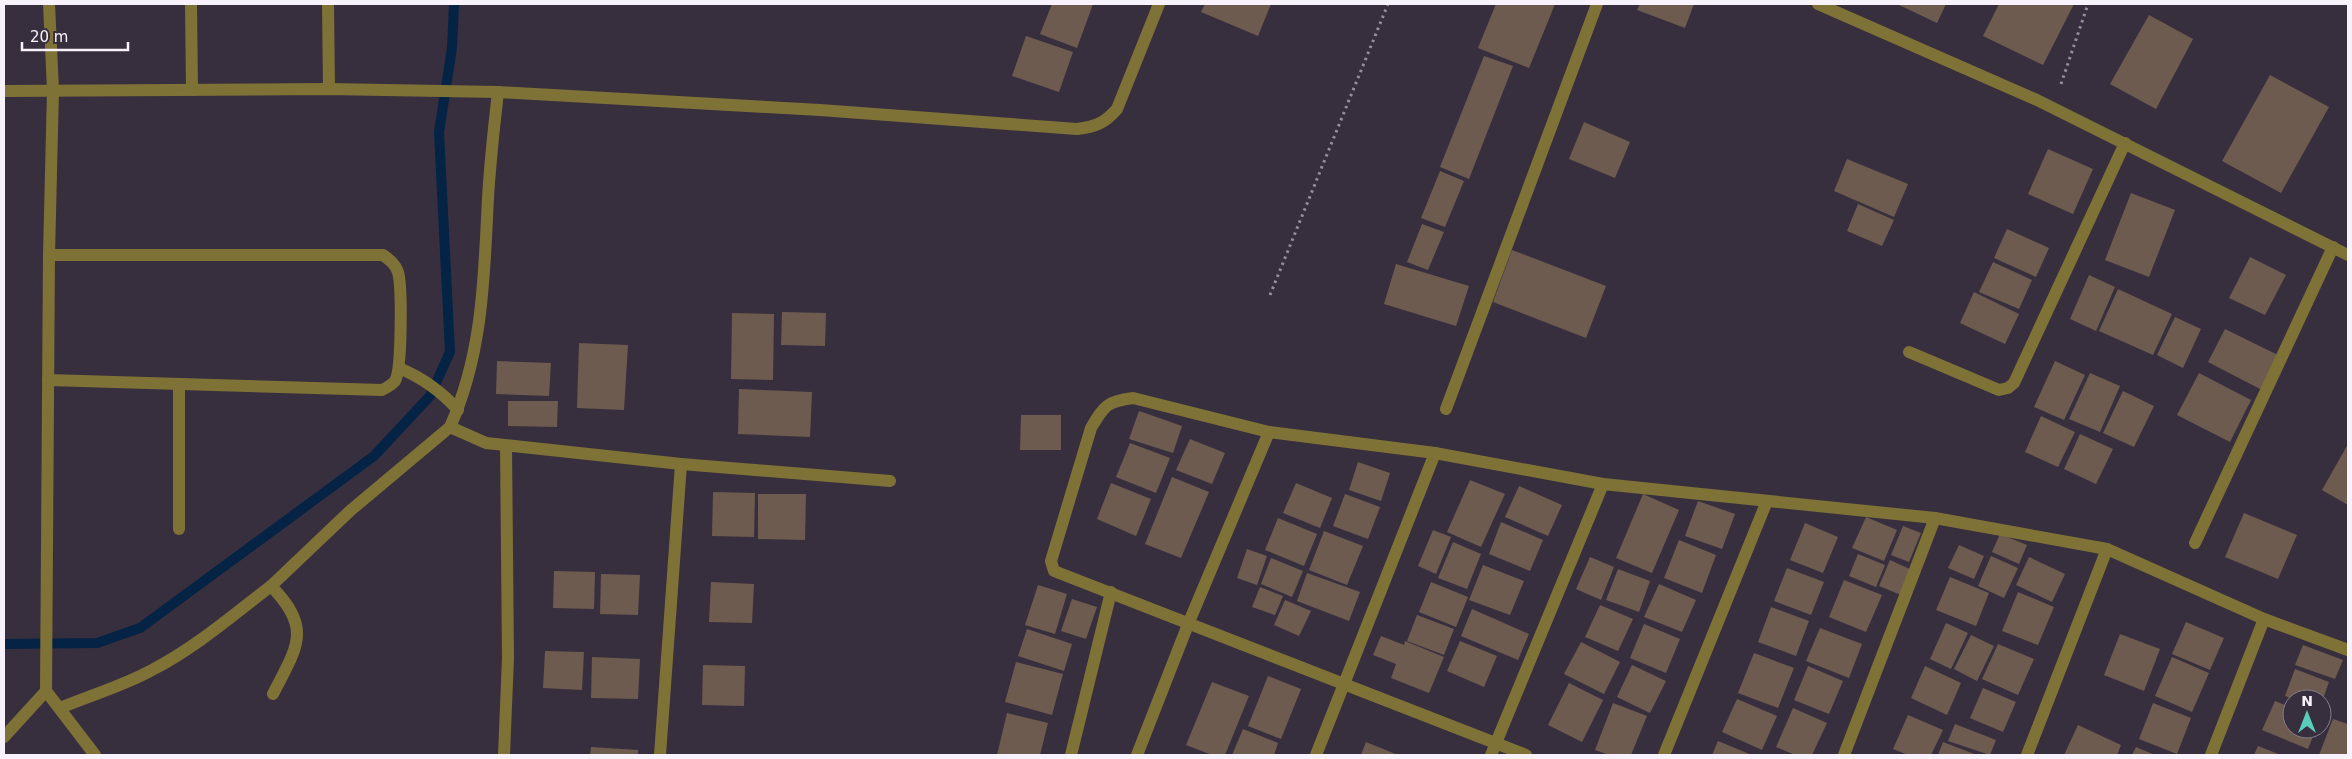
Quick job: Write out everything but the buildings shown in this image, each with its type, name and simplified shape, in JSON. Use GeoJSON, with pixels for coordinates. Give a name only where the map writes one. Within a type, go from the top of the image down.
{"type":"FeatureCollection","features":[{"type":"Feature","properties":{"kind":"street"},"geometry":{"type":"LineString","coordinates":[[4,737],[46,690],[49,255],[53,90],[49,4]]}},
{"type":"Feature","properties":{"kind":"street"},"geometry":{"type":"LineString","coordinates":[[328,4],[329,89]]}},
{"type":"Feature","properties":{"kind":"street"},"geometry":{"type":"LineString","coordinates":[[4,91],[329,89],[492,92],[820,110],[1077,129],[1094,127],[1108,119],[1117,109],[1160,4]]}},
{"type":"Feature","properties":{"kind":"street"},"geometry":{"type":"LineString","coordinates":[[1446,409],[1597,4]]}},
{"type":"Feature","properties":{"kind":"street"},"geometry":{"type":"LineString","coordinates":[[1818,4],[2053,108],[2348,255]]}},
{"type":"Feature","properties":{"kind":"street"},"geometry":{"type":"LineString","coordinates":[[191,6],[192,90]]}},
{"type":"Feature","properties":{"kind":"street"},"geometry":{"type":"LineString","coordinates":[[60,708],[118,687],[153,670],[197,642],[271,586],[351,510],[450,428],[458,410],[473,359],[482,314],[492,92]]}},
{"type":"Feature","properties":{"kind":"street"},"geometry":{"type":"LineString","coordinates":[[1910,352],[1999,390],[2008,388],[2014,383],[2125,143]]}},
{"type":"Feature","properties":{"kind":"street"},"geometry":{"type":"LineString","coordinates":[[2195,542],[2333,247]]}},
{"type":"Feature","properties":{"kind":"street"},"geometry":{"type":"LineString","coordinates":[[48,380],[382,390],[394,382],[399,368],[398,273],[392,261],[383,255],[49,255]]}},
{"type":"Feature","properties":{"kind":"street"},"geometry":{"type":"LineString","coordinates":[[399,368],[414,374],[442,392],[458,410]]}},
{"type":"Feature","properties":{"kind":"street"},"geometry":{"type":"LineString","coordinates":[[179,384],[179,529]]}},
{"type":"Feature","properties":{"kind":"street"},"geometry":{"type":"LineString","coordinates":[[1526,755],[1494,749],[1346,684],[1054,571],[1050,561],[1091,428],[1102,408],[1114,400],[1133,398],[1269,432],[1436,453],[1603,484],[1935,518],[2107,549],[2264,620],[2348,650]]}},
{"type":"Feature","properties":{"kind":"street"},"geometry":{"type":"LineString","coordinates":[[450,428],[486,443],[506,446],[681,464],[890,481]]}},
{"type":"Feature","properties":{"kind":"street"},"geometry":{"type":"LineString","coordinates":[[1137,755],[1189,622],[1269,432]]}},
{"type":"Feature","properties":{"kind":"street"},"geometry":{"type":"LineString","coordinates":[[504,755],[508,658],[506,446]]}},
{"type":"Feature","properties":{"kind":"street"},"geometry":{"type":"LineString","coordinates":[[1316,755],[1346,684],[1436,453]]}},
{"type":"Feature","properties":{"kind":"street"},"geometry":{"type":"LineString","coordinates":[[660,755],[681,464]]}},
{"type":"Feature","properties":{"kind":"street"},"geometry":{"type":"LineString","coordinates":[[1494,749],[1603,484]]}},
{"type":"Feature","properties":{"kind":"street"},"geometry":{"type":"LineString","coordinates":[[1664,755],[1767,501]]}},
{"type":"Feature","properties":{"kind":"street"},"geometry":{"type":"LineString","coordinates":[[1844,755],[1935,518]]}},
{"type":"Feature","properties":{"kind":"street"},"geometry":{"type":"LineString","coordinates":[[2027,755],[2107,549]]}},
{"type":"Feature","properties":{"kind":"street"},"geometry":{"type":"LineString","coordinates":[[271,586],[288,604],[298,631],[296,650],[273,694]]}},
{"type":"Feature","properties":{"kind":"street"},"geometry":{"type":"LineString","coordinates":[[1071,755],[1111,592]]}},
{"type":"Feature","properties":{"kind":"street"},"geometry":{"type":"LineString","coordinates":[[2211,755],[2264,620]]}},
{"type":"Feature","properties":{"kind":"street"},"geometry":{"type":"LineString","coordinates":[[46,690],[95,755]]}},
{"type":"Feature","properties":{"kind":"path"},"geometry":{"type":"LineString","coordinates":[[1270,295],[1388,4]]}},
{"type":"Feature","properties":{"kind":"path"},"geometry":{"type":"LineString","coordinates":[[2053,108],[2088,4]]}},
{"type":"Feature","properties":{"kind":"waterway"},"geometry":{"type":"LineString","coordinates":[[4,644],[97,643],[140,628],[374,456],[430,396],[450,352],[439,132],[452,48],[454,4]]}}]}
